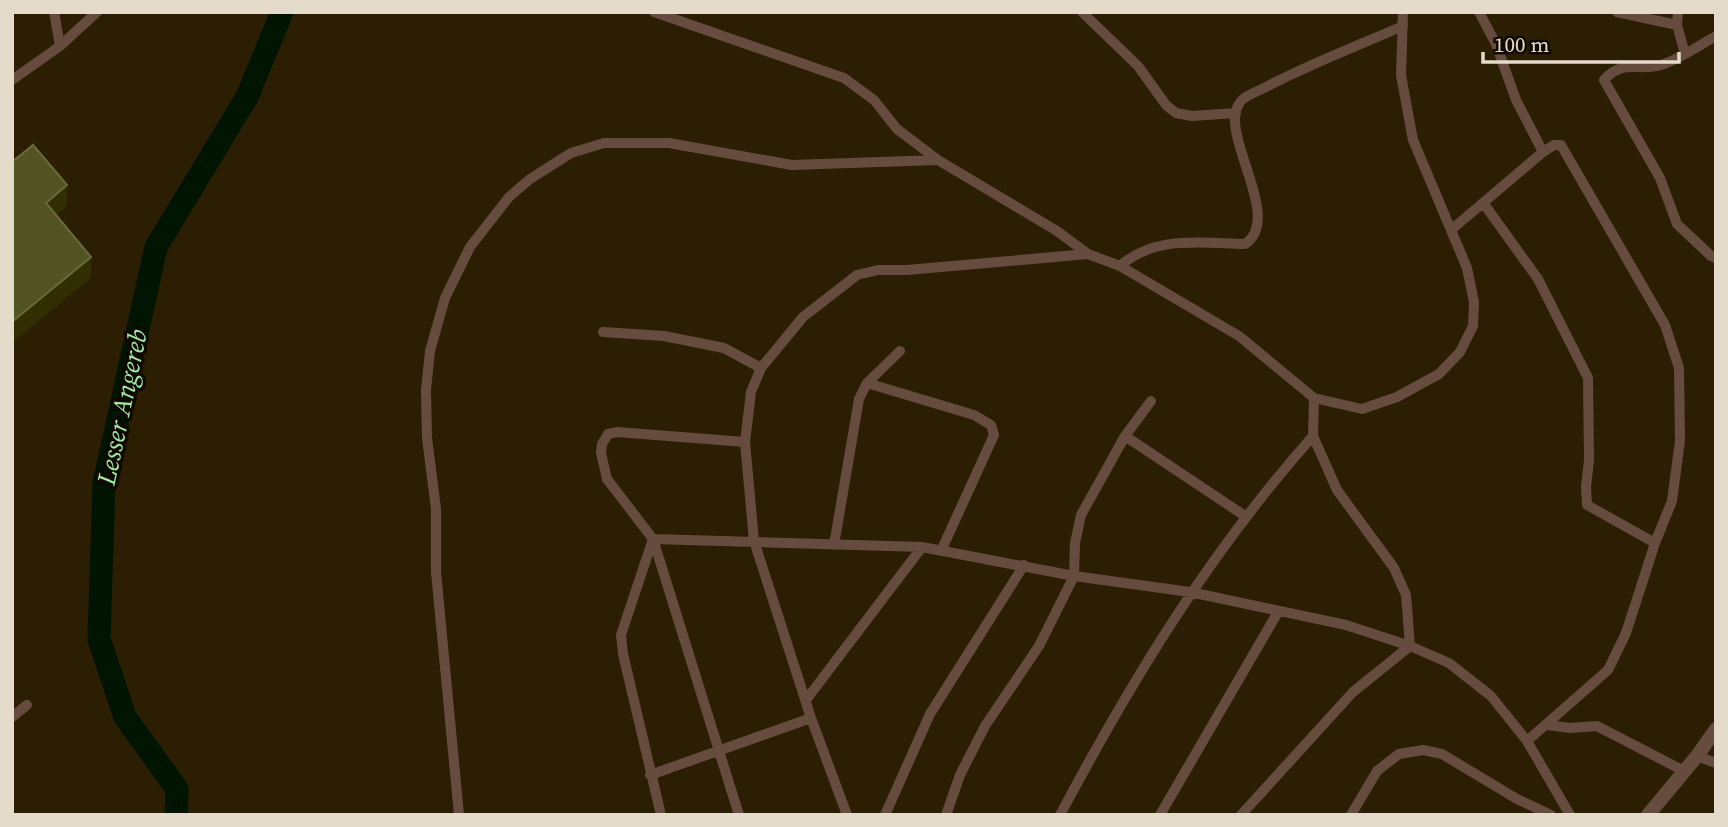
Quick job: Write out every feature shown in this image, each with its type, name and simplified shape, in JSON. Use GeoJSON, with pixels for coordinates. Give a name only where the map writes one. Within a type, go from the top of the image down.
{"type":"FeatureCollection","features":[{"type":"Feature","properties":{"kind":"street"},"geometry":{"type":"LineString","coordinates":[[54,12],[60,46]]}},
{"type":"Feature","properties":{"kind":"street"},"geometry":{"type":"LineString","coordinates":[[12,80],[60,46],[96,12]]}},
{"type":"Feature","properties":{"kind":"street"},"geometry":{"type":"LineString","coordinates":[[654,12],[844,78],[874,100],[897,129],[938,160],[1057,232],[1088,254],[1120,266],[1239,335],[1314,398],[1362,409],[1397,397],[1439,374],[1460,352],[1473,326],[1474,302],[1467,268],[1413,140],[1401,75],[1403,12]]}},
{"type":"Feature","properties":{"kind":"street"},"geometry":{"type":"LineString","coordinates":[[1082,12],[1138,66],[1166,105],[1176,113],[1192,116],[1236,113]]}},
{"type":"Feature","properties":{"kind":"street"},"geometry":{"type":"LineString","coordinates":[[1479,12],[1496,44],[1516,100],[1543,152]]}},
{"type":"Feature","properties":{"kind":"street"},"geometry":{"type":"LineString","coordinates":[[1617,12],[1677,25]]}},
{"type":"Feature","properties":{"kind":"street"},"geometry":{"type":"LineString","coordinates":[[1678,12],[1677,25],[1685,54]]}},
{"type":"Feature","properties":{"kind":"street"},"geometry":{"type":"LineString","coordinates":[[1120,266],[1134,253],[1171,243],[1245,244],[1253,239],[1258,224],[1252,183],[1235,129],[1236,113],[1242,100],[1403,26]]}},
{"type":"Feature","properties":{"kind":"street"},"geometry":{"type":"LineString","coordinates":[[1716,36],[1660,66],[1626,66],[1613,70],[1604,80],[1660,178],[1677,224],[1716,258]]}},
{"type":"Feature","properties":{"kind":"street"},"geometry":{"type":"LineString","coordinates":[[459,815],[436,572],[436,509],[426,438],[426,390],[430,351],[445,298],[470,247],[509,197],[530,178],[571,153],[604,144],[669,144],[792,165],[938,160]]}},
{"type":"Feature","properties":{"kind":"street"},"geometry":{"type":"LineString","coordinates":[[1451,230],[1485,204],[1543,152],[1554,145],[1561,145],[1665,325],[1679,368],[1680,442],[1672,501],[1655,543],[1626,633],[1608,670],[1527,741]]}},
{"type":"Feature","properties":{"kind":"street"},"geometry":{"type":"LineString","coordinates":[[1485,204],[1538,279],[1588,378],[1587,505],[1655,543]]}},
{"type":"Feature","properties":{"kind":"street"},"geometry":{"type":"LineString","coordinates":[[847,815],[811,719],[754,541],[745,442],[751,392],[761,368],[803,317],[858,275],[878,270],[907,270],[1088,254]]}},
{"type":"Feature","properties":{"kind":"street"},"geometry":{"type":"LineString","coordinates":[[603,332],[664,335],[724,348],[761,368]]}},
{"type":"Feature","properties":{"kind":"street"},"geometry":{"type":"LineString","coordinates":[[834,545],[859,399],[867,383],[900,351]]}},
{"type":"Feature","properties":{"kind":"street"},"geometry":{"type":"LineString","coordinates":[[867,383],[974,415],[991,425],[995,435],[941,551]]}},
{"type":"Feature","properties":{"kind":"street"},"geometry":{"type":"LineString","coordinates":[[1314,398],[1313,436],[1337,490],[1394,568],[1406,595],[1410,646]]}},
{"type":"Feature","properties":{"kind":"street"},"geometry":{"type":"LineString","coordinates":[[946,815],[960,775],[985,726],[1039,646],[1074,576],[1075,543],[1081,515],[1125,436],[1151,401]]}},
{"type":"Feature","properties":{"kind":"street"},"geometry":{"type":"LineString","coordinates":[[739,815],[653,539],[607,479],[601,453],[602,444],[608,434],[630,431],[745,442]]}},
{"type":"Feature","properties":{"kind":"street"},"geometry":{"type":"LineString","coordinates":[[1125,436],[1245,516]]}},
{"type":"Feature","properties":{"kind":"street"},"geometry":{"type":"LineString","coordinates":[[1060,815],[1104,732],[1190,592],[1245,516],[1313,436]]}},
{"type":"Feature","properties":{"kind":"street"},"geometry":{"type":"LineString","coordinates":[[653,539],[922,547],[1074,576],[1190,592],[1346,625],[1410,646],[1449,663],[1491,696],[1527,741],[1570,815]]}},
{"type":"Feature","properties":{"kind":"street"},"geometry":{"type":"LineString","coordinates":[[653,539],[621,635],[623,654],[661,815]]}},
{"type":"Feature","properties":{"kind":"street"},"geometry":{"type":"LineString","coordinates":[[806,700],[922,547]]}},
{"type":"Feature","properties":{"kind":"street"},"geometry":{"type":"LineString","coordinates":[[885,815],[930,714],[1024,565]]}},
{"type":"Feature","properties":{"kind":"street"},"geometry":{"type":"LineString","coordinates":[[1160,815],[1278,612]]}},
{"type":"Feature","properties":{"kind":"street"},"geometry":{"type":"LineString","coordinates":[[1241,815],[1353,692],[1410,646]]}},
{"type":"Feature","properties":{"kind":"street"},"geometry":{"type":"LineString","coordinates":[[12,717],[27,705]]}},
{"type":"Feature","properties":{"kind":"street"},"geometry":{"type":"LineString","coordinates":[[650,775],[811,719]]}},
{"type":"Feature","properties":{"kind":"street"},"geometry":{"type":"LineString","coordinates":[[1547,725],[1570,728],[1597,726],[1684,771]]}},
{"type":"Feature","properties":{"kind":"street"},"geometry":{"type":"LineString","coordinates":[[1648,815],[1716,729]]}},
{"type":"Feature","properties":{"kind":"street"},"geometry":{"type":"LineString","coordinates":[[1351,815],[1377,771],[1399,754],[1423,750],[1442,754],[1517,799],[1551,815]]}},
{"type":"Feature","properties":{"kind":"street"},"geometry":{"type":"LineString","coordinates":[[1697,756],[1716,763]]}},
{"type":"Feature","properties":{"kind":"building"},"geometry":{"type":"Polygon","coordinates":[[[33,145],[67,185],[46,203],[91,257],[12,322],[12,162],[33,145]]]}},
{"type":"Feature","properties":{"kind":"waterway","name":"Lesser Angereb"},"geometry":{"type":"LineString","coordinates":[[176,815],[177,789],[125,717],[99,639],[104,483],[156,247],[247,97],[282,12]]}}]}
